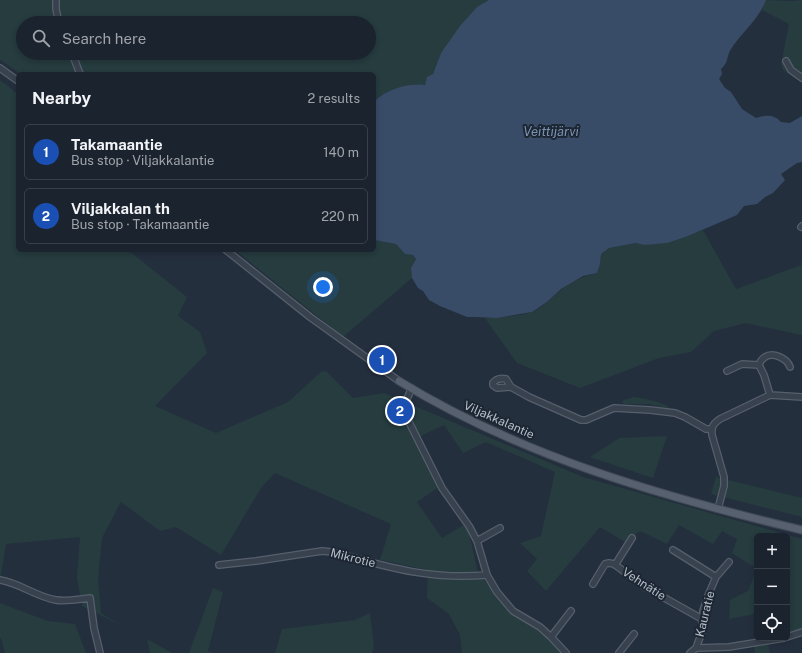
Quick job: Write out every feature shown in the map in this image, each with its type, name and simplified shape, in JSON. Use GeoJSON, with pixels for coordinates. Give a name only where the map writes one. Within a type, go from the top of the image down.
{"type":"FeatureCollection","features":[{"type":"Feature","properties":{"kind":"main road","name":"Viljakkalantie"},"geometry":{"type":"LineString","coordinates":[[399,381],[453,412],[550,455],[631,483],[718,509],[802,530]]}},
{"type":"Feature","properties":{"kind":"street"},"geometry":{"type":"LineString","coordinates":[[56,0],[57,16]]}},
{"type":"Feature","properties":{"kind":"street"},"geometry":{"type":"LineString","coordinates":[[75,60],[79,72]]}},
{"type":"Feature","properties":{"kind":"street"},"geometry":{"type":"LineString","coordinates":[[786,61],[791,70],[802,78]]}},
{"type":"Feature","properties":{"kind":"street"},"geometry":{"type":"LineString","coordinates":[[0,68],[16,80]]}},
{"type":"Feature","properties":{"kind":"street","name":"Viljakkalantie"},"geometry":{"type":"LineString","coordinates":[[229,252],[310,317],[399,381]]}},
{"type":"Feature","properties":{"kind":"street"},"geometry":{"type":"LineString","coordinates":[[759,365],[763,358],[768,356],[777,356],[785,358],[789,362],[790,366]]}},
{"type":"Feature","properties":{"kind":"street"},"geometry":{"type":"LineString","coordinates":[[727,371],[742,364],[759,365]]}},
{"type":"Feature","properties":{"kind":"street"},"geometry":{"type":"LineString","coordinates":[[759,365],[764,375],[770,395]]}},
{"type":"Feature","properties":{"kind":"street"},"geometry":{"type":"LineString","coordinates":[[511,387],[529,397],[581,420],[586,420],[614,408],[650,410],[674,413],[685,417],[706,429],[712,429]]}},
{"type":"Feature","properties":{"kind":"street"},"geometry":{"type":"LineString","coordinates":[[412,388],[403,407],[405,414],[442,488],[469,526],[477,542],[487,575],[496,592],[513,611],[540,627],[566,653]]}},
{"type":"Feature","properties":{"kind":"street"},"geometry":{"type":"LineString","coordinates":[[718,509],[724,486],[724,477],[712,429],[713,424],[720,419],[770,395],[802,398]]}},
{"type":"Feature","properties":{"kind":"street"},"geometry":{"type":"LineString","coordinates":[[477,542],[500,528]]}},
{"type":"Feature","properties":{"kind":"street"},"geometry":{"type":"LineString","coordinates":[[615,565],[632,538]]}},
{"type":"Feature","properties":{"kind":"street"},"geometry":{"type":"LineString","coordinates":[[673,550],[716,577]]}},
{"type":"Feature","properties":{"kind":"street","name":"Mikrotie"},"geometry":{"type":"LineString","coordinates":[[219,566],[322,551],[332,552],[401,570],[434,575],[464,577],[487,575]]}},
{"type":"Feature","properties":{"kind":"street","name":"Kauratie"},"geometry":{"type":"LineString","coordinates":[[696,648],[702,632],[702,619],[707,598],[716,577],[729,562]]}},
{"type":"Feature","properties":{"kind":"street","name":"Vehnätie"},"geometry":{"type":"LineString","coordinates":[[593,584],[605,564],[609,563],[615,565],[645,587],[702,619]]}},
{"type":"Feature","properties":{"kind":"street"},"geometry":{"type":"LineString","coordinates":[[0,580],[56,600],[90,598],[94,628],[100,652]]}},
{"type":"Feature","properties":{"kind":"street"},"geometry":{"type":"LineString","coordinates":[[551,637],[571,611]]}},
{"type":"Feature","properties":{"kind":"street"},"geometry":{"type":"LineString","coordinates":[[790,636],[802,632]]}},
{"type":"Feature","properties":{"kind":"street"},"geometry":{"type":"LineString","coordinates":[[619,653],[634,634]]}},
{"type":"Feature","properties":{"kind":"street"},"geometry":{"type":"LineString","coordinates":[[690,653],[696,648],[729,647],[767,641]]}},
{"type":"Feature","properties":{"kind":"green space"},"geometry":{"type":"Polygon","coordinates":[[[0,0],[489,0],[441,53],[433,74],[425,85],[404,86],[391,90],[376,100],[376,72],[18,72],[0,60],[0,0]]]}},
{"type":"Feature","properties":{"kind":"green space"},"geometry":{"type":"Polygon","coordinates":[[[766,0],[802,0],[802,83],[783,70],[781,64],[789,24],[762,10],[766,0]]]}},
{"type":"Feature","properties":{"kind":"green space"},"geometry":{"type":"Polygon","coordinates":[[[0,80],[16,92],[16,252],[131,252],[187,297],[178,316],[200,332],[207,353],[155,406],[216,433],[288,402],[322,371],[327,372],[353,398],[384,393],[583,477],[781,533],[754,533],[754,566],[732,553],[737,539],[722,531],[713,544],[679,525],[667,544],[640,531],[625,542],[600,527],[546,591],[527,571],[537,559],[520,543],[541,536],[555,472],[486,442],[463,453],[444,425],[417,438],[442,485],[417,502],[442,538],[467,523],[478,573],[517,618],[544,633],[562,653],[462,653],[460,635],[449,614],[427,598],[428,570],[380,560],[391,524],[275,473],[261,488],[221,555],[176,527],[160,531],[121,502],[102,538],[98,578],[101,613],[121,625],[82,606],[77,578],[80,537],[6,544],[1,575],[0,80]]]}},
{"type":"Feature","properties":{"kind":"green space"},"geometry":{"type":"Polygon","coordinates":[[[703,230],[736,289],[801,265],[802,260],[802,336],[746,323],[714,331],[691,352],[659,358],[580,388],[517,363],[485,318],[515,316],[536,310],[569,284],[583,277],[597,273],[601,254],[609,248],[636,243],[644,245],[688,236],[703,230]]]}},
{"type":"Feature","properties":{"kind":"green space"},"geometry":{"type":"Polygon","coordinates":[[[376,240],[396,244],[405,254],[413,255],[416,259],[411,268],[412,278],[343,337],[237,252],[376,252],[376,240]]]}},
{"type":"Feature","properties":{"kind":"green space"},"geometry":{"type":"Polygon","coordinates":[[[634,397],[660,403],[668,406],[668,409],[649,404],[624,404],[622,402],[634,397]]]}},
{"type":"Feature","properties":{"kind":"green space"},"geometry":{"type":"Polygon","coordinates":[[[667,436],[653,478],[590,457],[619,438],[667,436]]]}},
{"type":"Feature","properties":{"kind":"green space"},"geometry":{"type":"Polygon","coordinates":[[[716,477],[802,498],[802,517],[711,494],[716,477]]]}},
{"type":"Feature","properties":{"kind":"green space"},"geometry":{"type":"Polygon","coordinates":[[[790,536],[802,539],[802,628],[790,634],[790,536]]]}},
{"type":"Feature","properties":{"kind":"green space"},"geometry":{"type":"Polygon","coordinates":[[[754,576],[754,614],[729,619],[730,600],[748,591],[754,576]]]}},
{"type":"Feature","properties":{"kind":"green space"},"geometry":{"type":"Polygon","coordinates":[[[213,588],[223,592],[208,651],[212,653],[189,653],[213,588]]]}},
{"type":"Feature","properties":{"kind":"green space"},"geometry":{"type":"Polygon","coordinates":[[[0,603],[48,621],[75,624],[86,653],[5,653],[0,638],[0,603]]]}},
{"type":"Feature","properties":{"kind":"green space"},"geometry":{"type":"Polygon","coordinates":[[[370,613],[374,647],[372,653],[275,653],[282,629],[355,620],[370,613]]]}},
{"type":"Feature","properties":{"kind":"green space"},"geometry":{"type":"Polygon","coordinates":[[[147,639],[172,653],[150,653],[147,639]]]}},
{"type":"Feature","properties":{"kind":"green space"},"geometry":{"type":"Polygon","coordinates":[[[767,641],[770,653],[755,653],[753,642],[767,641]]]}},
{"type":"Feature","properties":{"kind":"water","name":"Veittijärvi"},"geometry":{"type":"Polygon","coordinates":[[[489,0],[766,0],[755,19],[729,52],[725,64],[721,69],[722,74],[719,79],[725,88],[731,92],[742,109],[756,118],[772,116],[781,122],[790,123],[802,116],[802,162],[797,163],[781,174],[785,180],[773,193],[765,197],[757,204],[744,206],[737,215],[688,236],[667,243],[644,245],[636,243],[609,248],[601,254],[597,273],[583,276],[561,289],[547,302],[532,312],[497,318],[467,317],[440,306],[429,300],[423,291],[418,288],[412,278],[411,268],[416,259],[413,255],[405,254],[396,244],[376,240],[376,100],[391,90],[404,86],[425,85],[427,77],[433,74],[441,53],[460,26],[477,7],[489,0]]]}},
{"type":"Feature","properties":{"kind":"place","name":"Takamaantie"},"geometry":{"type":"Point","coordinates":[382,360]}},
{"type":"Feature","properties":{"kind":"place","name":"Viljakkalan th"},"geometry":{"type":"Point","coordinates":[400,411]}}]}
